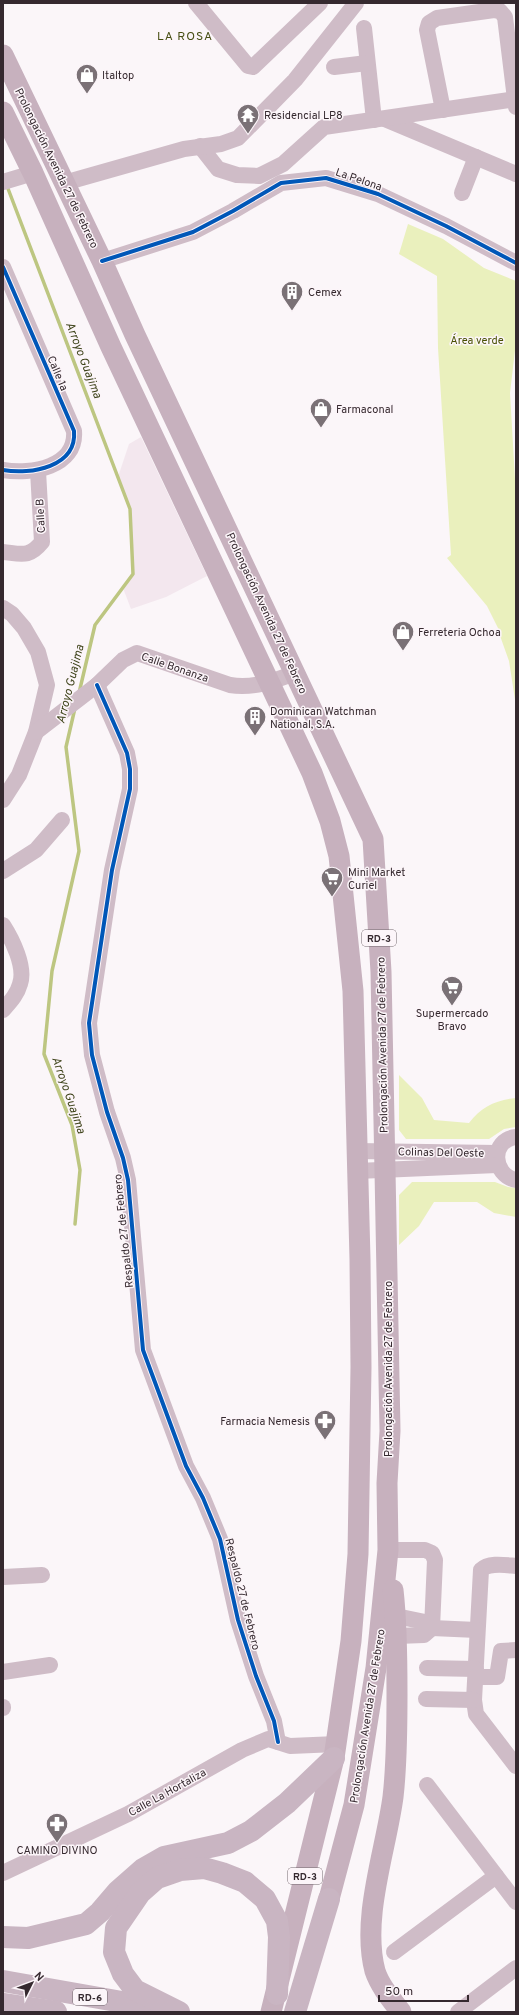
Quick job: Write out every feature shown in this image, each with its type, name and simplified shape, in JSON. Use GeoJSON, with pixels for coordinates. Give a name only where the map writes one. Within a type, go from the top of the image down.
{"type":"FeatureCollection","features":[{"type":"Feature","properties":{"kind":"highway"},"geometry":{"type":"LineString","coordinates":[[3,1937],[28,1938],[86,1924],[100,1912],[118,1891],[143,1869],[164,1857],[228,1844],[251,1832],[287,1803],[335,1751]]}},
{"type":"Feature","properties":{"kind":"highway"},"geometry":{"type":"LineString","coordinates":[[178,2012],[135,1990],[122,1974],[114,1952],[116,1928],[140,1892],[158,1878],[180,1870],[204,1868],[222,1872],[245,1882],[265,1899],[277,1921],[279,1937],[274,2003]]}},
{"type":"Feature","properties":{"kind":"highway"},"geometry":{"type":"LineString","coordinates":[[304,2012],[319,1958],[329,1899]]}},
{"type":"Feature","properties":{"kind":"highway","name":"Prolongación Avenida 27 de Febrero"},"geometry":{"type":"LineString","coordinates":[[295,2012],[329,1899]]}},
{"type":"Feature","properties":{"kind":"highway","name":"RD-6"},"geometry":{"type":"LineString","coordinates":[[3,1981],[178,2012]]}},
{"type":"Feature","properties":{"kind":"highway"},"geometry":{"type":"LineString","coordinates":[[3,2004],[56,2012]]}},
{"type":"Feature","properties":{"kind":"main road","name":"Prolongación Avenida 27 de Febrero"},"geometry":{"type":"LineString","coordinates":[[3,55],[102,261],[135,335],[373,839],[381,972],[385,1161],[390,1431],[387,1483],[388,1550],[376,1668],[354,1805],[329,1899]]}},
{"type":"Feature","properties":{"kind":"main road","name":"RD-3"},"geometry":{"type":"LineString","coordinates":[[3,112],[18,177],[111,347],[270,682],[312,773],[330,821],[339,856],[353,991],[361,1366],[358,1554],[351,1641],[335,1751],[274,2003]]}},
{"type":"Feature","properties":{"kind":"main road"},"geometry":{"type":"LineString","coordinates":[[111,347],[135,335]]}},
{"type":"Feature","properties":{"kind":"main road"},"geometry":{"type":"LineString","coordinates":[[388,1550],[396,1626],[397,1737],[393,1797],[371,1920],[371,1946],[376,1972],[385,1990],[400,2012]]}},
{"type":"Feature","properties":{"kind":"street"},"geometry":{"type":"LineString","coordinates":[[196,3],[248,66],[253,67],[320,3]]}},
{"type":"Feature","properties":{"kind":"street"},"geometry":{"type":"LineString","coordinates":[[64,183],[200,146],[221,144],[238,138],[295,80],[356,3]]}},
{"type":"Feature","properties":{"kind":"street"},"geometry":{"type":"LineString","coordinates":[[200,146],[218,169],[237,175],[258,176],[283,164],[324,127],[442,110],[516,102],[505,18],[500,11],[494,10],[436,18],[429,23],[426,30],[442,110]]}},
{"type":"Feature","properties":{"kind":"street"},"geometry":{"type":"LineString","coordinates":[[364,28],[367,62],[379,119]]}},
{"type":"Feature","properties":{"kind":"street"},"geometry":{"type":"LineString","coordinates":[[334,67],[367,62]]}},
{"type":"Feature","properties":{"kind":"street"},"geometry":{"type":"LineString","coordinates":[[379,119],[516,174]]}},
{"type":"Feature","properties":{"kind":"street"},"geometry":{"type":"LineString","coordinates":[[462,194],[476,157]]}},
{"type":"Feature","properties":{"kind":"street","name":"La Pelona"},"geometry":{"type":"LineString","coordinates":[[102,261],[193,232],[281,183],[326,178],[378,194],[446,226],[516,263]]}},
{"type":"Feature","properties":{"kind":"street","name":"Calle 1a"},"geometry":{"type":"LineString","coordinates":[[3,267],[74,431],[75,441],[70,450],[59,461],[38,471]]}},
{"type":"Feature","properties":{"kind":"street"},"geometry":{"type":"LineString","coordinates":[[3,470],[38,471]]}},
{"type":"Feature","properties":{"kind":"street","name":"Calle B"},"geometry":{"type":"LineString","coordinates":[[3,552],[31,553],[42,542],[38,471]]}},
{"type":"Feature","properties":{"kind":"street"},"geometry":{"type":"LineString","coordinates":[[3,608],[12,614],[20,624],[38,652],[47,685],[36,732],[19,775],[3,800]]}},
{"type":"Feature","properties":{"kind":"street","name":"Calle Bonanza"},"geometry":{"type":"LineString","coordinates":[[36,732],[97,685],[123,660],[137,653],[239,687],[270,682],[295,673]]}},
{"type":"Feature","properties":{"kind":"street","name":"Respaldo 27 de Febrero"},"geometry":{"type":"LineString","coordinates":[[97,685],[127,753],[130,769],[130,789],[114,863],[89,1023],[92,1055],[107,1112],[123,1158],[128,1180],[143,1350],[186,1466],[203,1498],[220,1539],[238,1620],[256,1676],[274,1721],[278,1742]]}},
{"type":"Feature","properties":{"kind":"street"},"geometry":{"type":"LineString","coordinates":[[3,871],[36,850],[62,820]]}},
{"type":"Feature","properties":{"kind":"street"},"geometry":{"type":"LineString","coordinates":[[3,925],[11,938],[19,960],[21,982],[15,996],[3,1010]]}},
{"type":"Feature","properties":{"kind":"street","name":"Colinas Del Oeste"},"geometry":{"type":"LineString","coordinates":[[516,1137],[505,1141],[497,1159],[505,1176],[516,1180]]}},
{"type":"Feature","properties":{"kind":"street","name":"Colinas Del Oeste"},"geometry":{"type":"LineString","coordinates":[[357,1161],[471,1165],[497,1159]]}},
{"type":"Feature","properties":{"kind":"street"},"geometry":{"type":"LineString","coordinates":[[388,1550],[425,1550],[432,1553],[435,1560],[432,1628]]}},
{"type":"Feature","properties":{"kind":"street"},"geometry":{"type":"LineString","coordinates":[[516,1566],[491,1565],[484,1567],[481,1570],[474,1700],[476,1714],[516,1766]]}},
{"type":"Feature","properties":{"kind":"street"},"geometry":{"type":"LineString","coordinates":[[3,1577],[42,1575]]}},
{"type":"Feature","properties":{"kind":"street"},"geometry":{"type":"LineString","coordinates":[[396,1626],[424,1635],[432,1628],[477,1630]]}},
{"type":"Feature","properties":{"kind":"street"},"geometry":{"type":"LineString","coordinates":[[427,1668],[476,1673],[497,1677],[501,1652],[516,1650]]}},
{"type":"Feature","properties":{"kind":"street"},"geometry":{"type":"LineString","coordinates":[[3,1672],[50,1665]]}},
{"type":"Feature","properties":{"kind":"street"},"geometry":{"type":"LineString","coordinates":[[426,1699],[474,1700]]}},
{"type":"Feature","properties":{"kind":"street","name":"Calle La Hortaliza"},"geometry":{"type":"LineString","coordinates":[[3,1873],[128,1814],[242,1750],[268,1739],[290,1746],[335,1751]]}},
{"type":"Feature","properties":{"kind":"street"},"geometry":{"type":"LineString","coordinates":[[426,1785],[516,1902]]}},
{"type":"Feature","properties":{"kind":"street"},"geometry":{"type":"LineString","coordinates":[[394,1952],[496,1876]]}},
{"type":"Feature","properties":{"kind":"street"},"geometry":{"type":"LineString","coordinates":[[458,2012],[516,1968]]}},
{"type":"Feature","properties":{"kind":"shaded area"},"geometry":{"type":"Polygon","coordinates":[[[141,437],[207,576],[166,597],[131,609],[123,588],[133,574],[130,509],[118,477],[129,444],[141,437]]]}},
{"type":"Feature","properties":{"kind":"green space","name":"Área verde"},"geometry":{"type":"Polygon","coordinates":[[[408,224],[443,239],[484,268],[516,281],[516,342],[510,393],[516,496],[516,706],[509,661],[499,633],[500,632],[487,606],[447,558],[451,555],[438,348],[437,276],[399,254],[408,224]]]}},
{"type":"Feature","properties":{"kind":"green space"},"geometry":{"type":"Polygon","coordinates":[[[399,1075],[422,1098],[434,1120],[469,1123],[474,1117],[490,1105],[502,1100],[516,1098],[516,1127],[504,1129],[489,1139],[406,1139],[399,1130],[399,1075]]]}},
{"type":"Feature","properties":{"kind":"green space"},"geometry":{"type":"Polygon","coordinates":[[[412,1182],[495,1182],[508,1187],[516,1188],[516,1217],[494,1213],[477,1202],[434,1202],[419,1226],[399,1245],[399,1195],[412,1182]]]}},
{"type":"Feature","properties":{"kind":"waterway","name":"Arroyo Guajima"},"geometry":{"type":"LineString","coordinates":[[7,186],[130,509],[133,574],[95,625],[79,693]]}},
{"type":"Feature","properties":{"kind":"waterway","name":"Arroyo Guajima"},"geometry":{"type":"LineString","coordinates":[[75,708],[66,747],[79,851],[52,971],[44,1054],[72,1125],[80,1170],[75,1224]]}},
{"type":"Feature","properties":{"kind":"cycle path"},"geometry":{"type":"LineString","coordinates":[[102,261],[193,232],[281,183],[326,178],[378,194],[446,226],[516,263]]}},
{"type":"Feature","properties":{"kind":"cycle path"},"geometry":{"type":"LineString","coordinates":[[3,267],[74,431],[73,443],[68,453],[50,466],[26,471],[3,470]]}},
{"type":"Feature","properties":{"kind":"cycle path"},"geometry":{"type":"LineString","coordinates":[[97,685],[127,753],[130,769],[130,789],[112,870],[89,1023],[92,1055],[107,1112],[123,1158],[128,1180],[143,1350],[186,1466],[203,1498],[220,1539],[238,1620],[256,1676],[274,1721],[278,1742]]}},
{"type":"Feature","properties":{"kind":"place","name":"Italtop"},"geometry":{"type":"Point","coordinates":[87,94]}},
{"type":"Feature","properties":{"kind":"place","name":"Residencial LP8"},"geometry":{"type":"Point","coordinates":[248,134]}},
{"type":"Feature","properties":{"kind":"place","name":"Cemex"},"geometry":{"type":"Point","coordinates":[292,312]}},
{"type":"Feature","properties":{"kind":"place","name":"Farmaconal"},"geometry":{"type":"Point","coordinates":[321,428]}},
{"type":"Feature","properties":{"kind":"place","name":"Ferreteria Ochoa"},"geometry":{"type":"Point","coordinates":[403,652]}},
{"type":"Feature","properties":{"kind":"place","name":"Dominican Watchman National, S.A."},"geometry":{"type":"Point","coordinates":[255,736]}},
{"type":"Feature","properties":{"kind":"place","name":"Mini Market Curiel"},"geometry":{"type":"Point","coordinates":[332,898]}},
{"type":"Feature","properties":{"kind":"place","name":"Supermercado Bravo"},"geometry":{"type":"Point","coordinates":[452,1006]}},
{"type":"Feature","properties":{"kind":"place","name":"Farmacia Nemesis"},"geometry":{"type":"Point","coordinates":[325,1440]}},
{"type":"Feature","properties":{"kind":"place","name":"CAMINO DIVINO"},"geometry":{"type":"Point","coordinates":[57,1844]}},
{"type":"Feature","properties":{"kind":"district","name":"LA ROSA"},"geometry":{"type":"Point","coordinates":[185,36]}}]}
